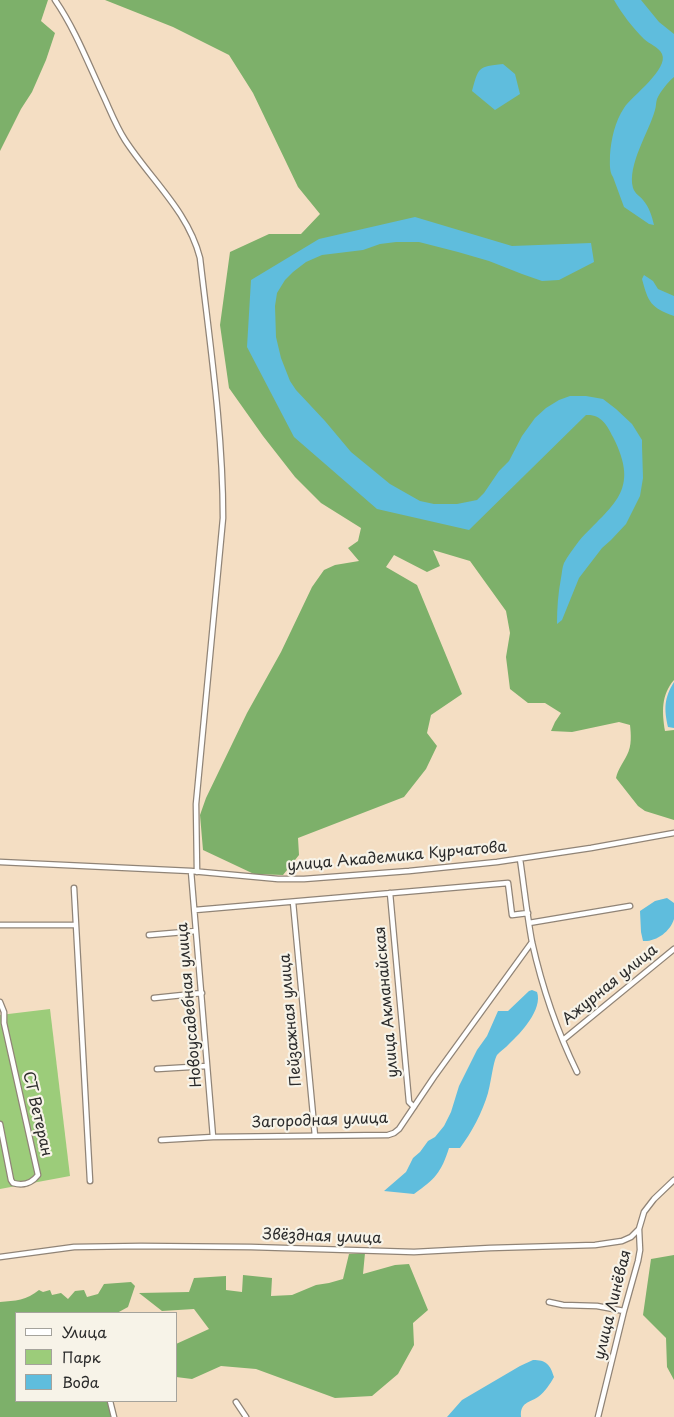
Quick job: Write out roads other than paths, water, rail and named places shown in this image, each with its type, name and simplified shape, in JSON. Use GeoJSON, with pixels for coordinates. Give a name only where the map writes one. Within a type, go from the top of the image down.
{"type":"FeatureCollection","features":[{"type":"Feature","properties":{"kind":"street","name":"Новоусадебная улица"},"geometry":{"type":"LineString","coordinates":[[55,0],[78,39],[114,121],[125,140],[190,230],[200,258],[218,415],[223,487],[223,518],[196,804],[194,872],[196,931],[213,1137]]}},
{"type":"Feature","properties":{"kind":"street","name":"улица Академика Курчатова"},"geometry":{"type":"LineString","coordinates":[[0,862],[194,872],[278,879],[304,878],[409,871],[520,859],[674,833]]}},
{"type":"Feature","properties":{"kind":"street"},"geometry":{"type":"LineString","coordinates":[[520,859],[532,942],[545,994],[577,1072]]}},
{"type":"Feature","properties":{"kind":"street"},"geometry":{"type":"LineString","coordinates":[[195,910],[508,883],[512,916],[528,914]]}},
{"type":"Feature","properties":{"kind":"street"},"geometry":{"type":"LineString","coordinates":[[74,888],[90,1180]]}},
{"type":"Feature","properties":{"kind":"street","name":"улица Акманайская"},"geometry":{"type":"LineString","coordinates":[[390,893],[409,1102],[414,1106]]}},
{"type":"Feature","properties":{"kind":"street","name":"Пейзажная улица"},"geometry":{"type":"LineString","coordinates":[[293,902],[315,1136]]}},
{"type":"Feature","properties":{"kind":"street"},"geometry":{"type":"LineString","coordinates":[[529,923],[630,906]]}},
{"type":"Feature","properties":{"kind":"street"},"geometry":{"type":"LineString","coordinates":[[0,924],[76,925]]}},
{"type":"Feature","properties":{"kind":"street"},"geometry":{"type":"LineString","coordinates":[[149,935],[196,931]]}},
{"type":"Feature","properties":{"kind":"street","name":"Загородная улица"},"geometry":{"type":"LineString","coordinates":[[161,1140],[213,1137],[388,1135],[394,1133],[532,942]]}},
{"type":"Feature","properties":{"kind":"street","name":"Ажурная улица"},"geometry":{"type":"LineString","coordinates":[[563,1040],[674,949]]}},
{"type":"Feature","properties":{"kind":"street"},"geometry":{"type":"LineString","coordinates":[[154,998],[202,993]]}},
{"type":"Feature","properties":{"kind":"street","name":"СТ Ветеран"},"geometry":{"type":"LineString","coordinates":[[0,1002],[4,1012],[2,1024],[38,1174],[34,1180],[17,1184],[11,1180],[0,1124]]}},
{"type":"Feature","properties":{"kind":"street"},"geometry":{"type":"LineString","coordinates":[[156,1069],[208,1066]]}},
{"type":"Feature","properties":{"kind":"street","name":"улица Линёвая"},"geometry":{"type":"LineString","coordinates":[[598,1417],[638,1261],[640,1250],[639,1229],[644,1212],[654,1199],[674,1180]]}},
{"type":"Feature","properties":{"kind":"street","name":"Звёздная улица"},"geometry":{"type":"LineString","coordinates":[[0,1257],[74,1247],[251,1247],[414,1252],[595,1245],[622,1241],[631,1237],[639,1229]]}},
{"type":"Feature","properties":{"kind":"street"},"geometry":{"type":"LineString","coordinates":[[549,1302],[563,1305],[597,1306],[624,1311]]}},
{"type":"Feature","properties":{"kind":"street"},"geometry":{"type":"LineString","coordinates":[[110,1402],[114,1417]]}},
{"type":"Feature","properties":{"kind":"street"},"geometry":{"type":"LineString","coordinates":[[236,1402],[246,1417]]}},
{"type":"Feature","properties":{"kind":"water"},"geometry":{"type":"Polygon","coordinates":[[[614,0],[641,0],[659,22],[674,34],[674,77],[664,87],[657,99],[652,119],[633,169],[633,188],[647,206],[654,225],[649,224],[624,207],[611,172],[610,155],[614,131],[621,113],[655,75],[663,60],[662,54],[659,49],[646,41],[636,30],[614,0]]]}},
{"type":"Feature","properties":{"kind":"water"},"geometry":{"type":"Polygon","coordinates":[[[503,64],[515,74],[520,94],[495,110],[472,91],[480,70],[488,66],[503,64]]]}},
{"type":"Feature","properties":{"kind":"water"},"geometry":{"type":"Polygon","coordinates":[[[415,217],[512,246],[591,243],[594,262],[559,280],[542,281],[489,261],[419,242],[380,244],[363,250],[322,255],[306,262],[293,272],[285,280],[277,293],[275,306],[276,337],[281,358],[290,381],[296,390],[351,452],[390,484],[420,501],[434,504],[457,504],[477,500],[509,461],[522,436],[535,418],[559,400],[570,396],[603,399],[632,424],[642,440],[643,478],[640,496],[626,524],[602,548],[579,578],[562,620],[557,624],[558,595],[564,563],[579,541],[612,506],[619,496],[623,484],[624,471],[621,456],[611,433],[600,418],[586,415],[469,530],[377,509],[294,437],[247,347],[251,280],[319,239],[415,217]]]}},
{"type":"Feature","properties":{"kind":"water"},"geometry":{"type":"Polygon","coordinates":[[[644,275],[653,281],[658,289],[674,296],[674,316],[655,307],[649,299],[642,279],[644,275]]]}},
{"type":"Feature","properties":{"kind":"water"},"geometry":{"type":"Polygon","coordinates":[[[674,682],[674,728],[668,727],[666,709],[668,693],[674,682]]]}},
{"type":"Feature","properties":{"kind":"water"},"geometry":{"type":"Polygon","coordinates":[[[667,898],[674,903],[674,919],[672,924],[666,932],[657,938],[643,941],[640,911],[655,901],[667,898]]]}},
{"type":"Feature","properties":{"kind":"water"},"geometry":{"type":"Polygon","coordinates":[[[532,990],[537,992],[538,999],[534,1013],[519,1034],[497,1055],[483,1108],[473,1129],[460,1148],[449,1148],[440,1170],[414,1194],[384,1191],[406,1172],[413,1158],[444,1126],[451,1112],[459,1086],[477,1050],[487,1036],[498,1011],[508,1011],[532,990]]]}},
{"type":"Feature","properties":{"kind":"water"},"geometry":{"type":"Polygon","coordinates":[[[533,1360],[547,1364],[554,1377],[541,1395],[522,1408],[521,1417],[447,1417],[462,1400],[533,1360]]]}}]}
